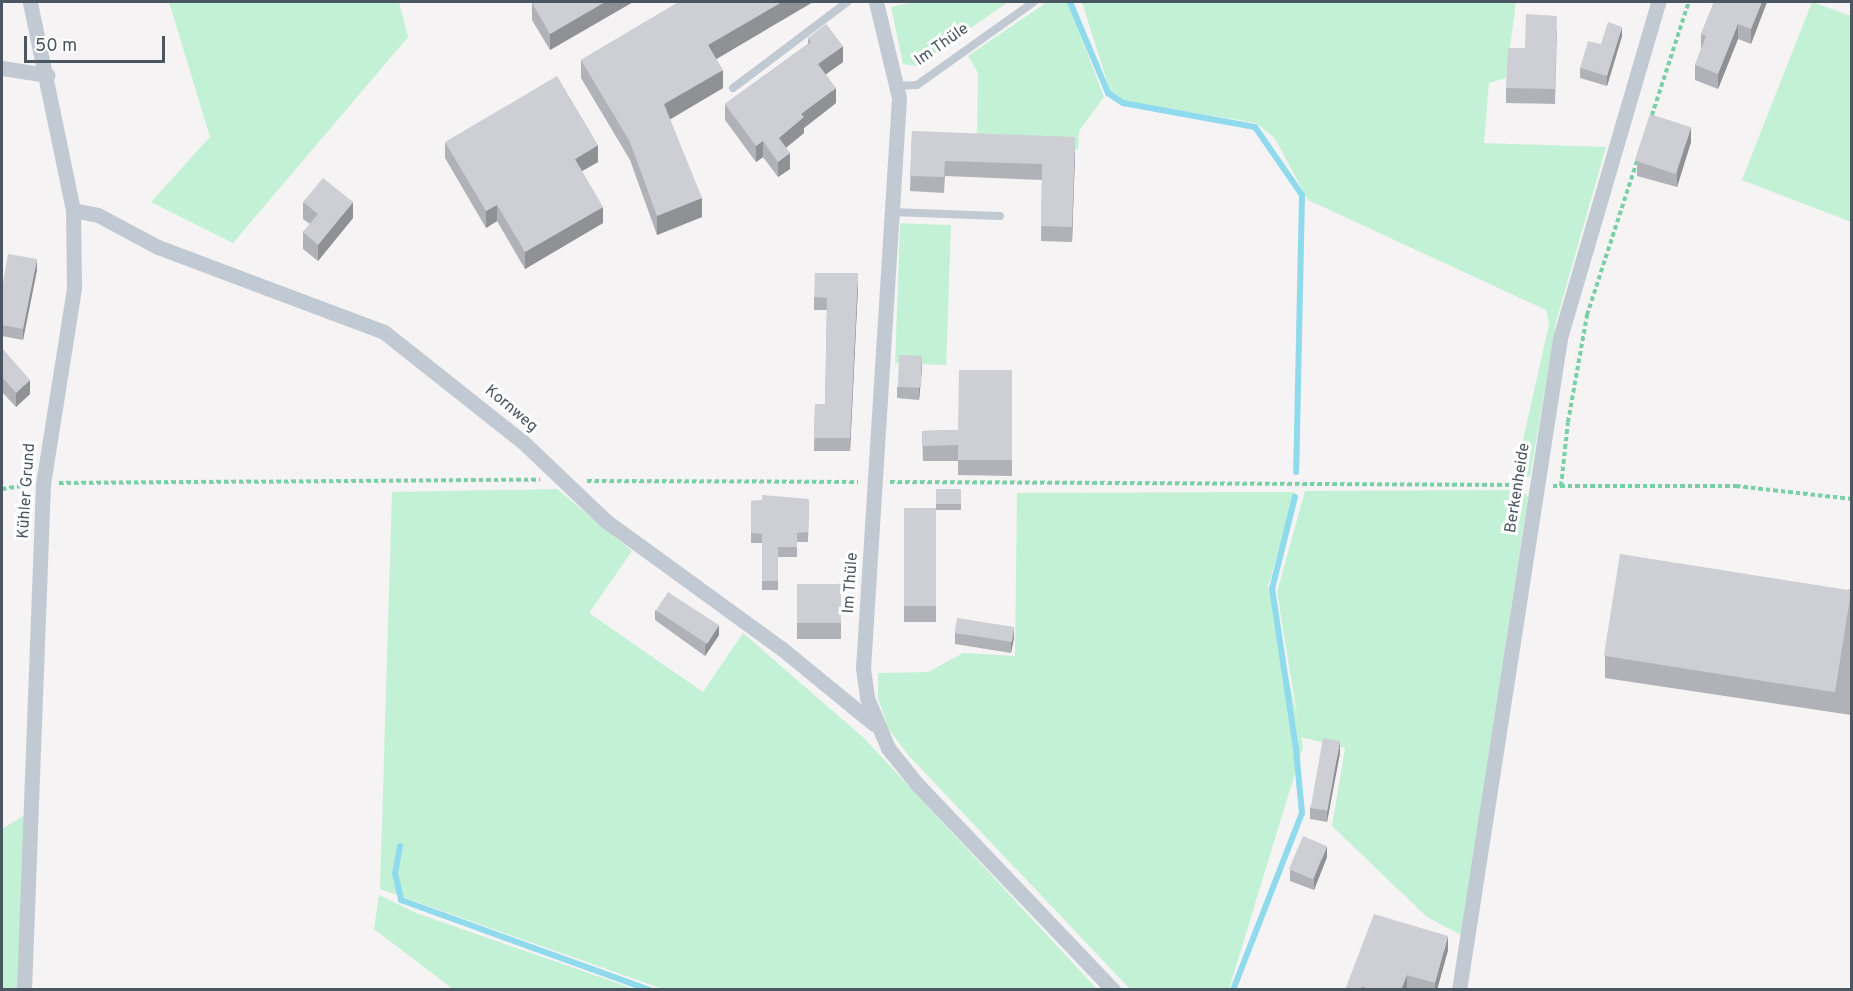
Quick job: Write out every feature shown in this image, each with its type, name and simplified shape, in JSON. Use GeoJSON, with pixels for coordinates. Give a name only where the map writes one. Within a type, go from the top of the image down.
{"type":"FeatureCollection","features":[{"type":"Feature","properties":{"kind":"street","name":"Kühler Grund"},"geometry":{"type":"LineString","coordinates":[[24,990],[43,484],[74,288],[74,210],[30,2]]}},
{"type":"Feature","properties":{"kind":"street","name":"Im Thüle"},"geometry":{"type":"LineString","coordinates":[[876,2],[899,98],[863,668],[874,724],[888,748],[916,783],[1113,990]]}},
{"type":"Feature","properties":{"kind":"street","name":"Berkenheide"},"geometry":{"type":"LineString","coordinates":[[1459,990],[1560,338],[1658,2]]}},
{"type":"Feature","properties":{"kind":"street"},"geometry":{"type":"LineString","coordinates":[[2,68],[47,75]]}},
{"type":"Feature","properties":{"kind":"street","name":"Kornweg"},"geometry":{"type":"LineString","coordinates":[[74,210],[98,215],[168,251],[384,332],[514,435],[606,521],[781,648],[874,724]]}},
{"type":"Feature","properties":{"kind":"lane"},"geometry":{"type":"LineString","coordinates":[[733,88],[847,2]]}},
{"type":"Feature","properties":{"kind":"lane","name":"Im Thüle"},"geometry":{"type":"LineString","coordinates":[[896,86],[917,85],[1034,2]]}},
{"type":"Feature","properties":{"kind":"lane"},"geometry":{"type":"LineString","coordinates":[[891,212],[1000,216]]}},
{"type":"Feature","properties":{"kind":"path"},"geometry":{"type":"LineString","coordinates":[[1561,486],[1568,422],[1587,315],[1689,2]]}},
{"type":"Feature","properties":{"kind":"path"},"geometry":{"type":"LineString","coordinates":[[2,489],[43,484],[343,479],[1736,486],[1851,499]]}},
{"type":"Feature","properties":{"kind":"green space"},"geometry":{"type":"Polygon","coordinates":[[[169,2],[399,2],[408,37],[233,243],[151,202],[210,137],[169,2]]]}},
{"type":"Feature","properties":{"kind":"green space"},"geometry":{"type":"Polygon","coordinates":[[[915,2],[1008,2],[916,66],[903,64],[891,7],[915,2]]]}},
{"type":"Feature","properties":{"kind":"green space"},"geometry":{"type":"Polygon","coordinates":[[[1047,2],[1068,2],[1104,97],[1079,131],[1078,149],[977,143],[978,73],[968,56],[1047,2]]]}},
{"type":"Feature","properties":{"kind":"green space"},"geometry":{"type":"Polygon","coordinates":[[[1082,2],[1516,2],[1506,78],[1489,83],[1484,143],[1606,147],[1556,322],[1530,477],[1515,476],[1549,324],[1546,310],[1308,200],[1274,137],[1256,123],[1124,101],[1110,91],[1082,2]]]}},
{"type":"Feature","properties":{"kind":"green space"},"geometry":{"type":"Polygon","coordinates":[[[1812,2],[1851,16],[1851,222],[1742,180],[1812,2]]]}},
{"type":"Feature","properties":{"kind":"green space"},"geometry":{"type":"Polygon","coordinates":[[[900,223],[951,225],[946,365],[895,363],[900,223]]]}},
{"type":"Feature","properties":{"kind":"green space"},"geometry":{"type":"Polygon","coordinates":[[[557,489],[632,551],[589,613],[703,692],[743,633],[865,739],[1097,989],[663,989],[380,889],[392,492],[557,489]]]}},
{"type":"Feature","properties":{"kind":"green space"},"geometry":{"type":"Polygon","coordinates":[[[1522,490],[1528,497],[1461,935],[1427,917],[1332,826],[1345,748],[1301,737],[1303,747],[1229,989],[1130,989],[909,756],[888,728],[878,698],[878,673],[928,672],[963,653],[1015,656],[1017,493],[1295,492],[1268,587],[1298,721],[1277,592],[1305,491],[1522,490]]]}},
{"type":"Feature","properties":{"kind":"green space"},"geometry":{"type":"Polygon","coordinates":[[[25,815],[19,989],[2,990],[2,829],[25,815]]]}},
{"type":"Feature","properties":{"kind":"green space"},"geometry":{"type":"Polygon","coordinates":[[[379,895],[416,913],[634,989],[453,989],[374,929],[379,895]]]}},
{"type":"Feature","properties":{"kind":"building"},"geometry":{"type":"Polygon","coordinates":[[[605,2],[550,34],[532,3],[605,2]]]}},
{"type":"Feature","properties":{"kind":"building"},"geometry":{"type":"Polygon","coordinates":[[[679,2],[782,2],[708,45],[723,70],[664,104],[702,198],[657,216],[630,142],[581,60],[679,2]]]}},
{"type":"Feature","properties":{"kind":"building"},"geometry":{"type":"Polygon","coordinates":[[[1714,2],[1762,2],[1751,29],[1738,24],[1718,74],[1695,65],[1706,36],[1701,34],[1714,2]]]}},
{"type":"Feature","properties":{"kind":"building"},"geometry":{"type":"Polygon","coordinates":[[[1526,14],[1557,16],[1555,89],[1506,88],[1508,48],[1525,48],[1526,14]]]}},
{"type":"Feature","properties":{"kind":"building"},"geometry":{"type":"Polygon","coordinates":[[[1608,22],[1622,27],[1607,76],[1580,68],[1588,41],[1601,44],[1608,22]]]}},
{"type":"Feature","properties":{"kind":"building"},"geometry":{"type":"Polygon","coordinates":[[[826,24],[843,46],[818,64],[836,88],[801,114],[804,117],[779,138],[790,153],[778,162],[763,141],[756,146],[725,104],[811,42],[808,38],[826,24]]]}},
{"type":"Feature","properties":{"kind":"building"},"geometry":{"type":"Polygon","coordinates":[[[557,76],[598,145],[575,159],[603,207],[525,252],[497,205],[486,211],[445,142],[557,76]]]}},
{"type":"Feature","properties":{"kind":"building"},"geometry":{"type":"Polygon","coordinates":[[[1650,114],[1691,127],[1676,174],[1635,161],[1650,114]]]}},
{"type":"Feature","properties":{"kind":"building"},"geometry":{"type":"Polygon","coordinates":[[[912,131],[1075,137],[1072,227],[1041,226],[1042,164],[945,161],[944,177],[910,176],[912,131]]]}},
{"type":"Feature","properties":{"kind":"building"},"geometry":{"type":"Polygon","coordinates":[[[323,178],[353,202],[318,245],[303,232],[318,214],[303,202],[323,178]]]}},
{"type":"Feature","properties":{"kind":"building"},"geometry":{"type":"Polygon","coordinates":[[[8,254],[37,259],[23,329],[2,325],[2,289],[8,254]]]}},
{"type":"Feature","properties":{"kind":"building"},"geometry":{"type":"Polygon","coordinates":[[[815,273],[858,273],[850,438],[814,438],[815,404],[825,404],[827,298],[814,297],[815,273]]]}},
{"type":"Feature","properties":{"kind":"building"},"geometry":{"type":"Polygon","coordinates":[[[2,348],[30,380],[16,393],[2,377],[2,348]]]}},
{"type":"Feature","properties":{"kind":"building"},"geometry":{"type":"Polygon","coordinates":[[[899,355],[922,356],[921,388],[898,387],[899,355]]]}},
{"type":"Feature","properties":{"kind":"building"},"geometry":{"type":"Polygon","coordinates":[[[959,370],[1012,370],[1012,460],[958,460],[958,445],[923,446],[922,431],[958,430],[959,370]]]}},
{"type":"Feature","properties":{"kind":"building"},"geometry":{"type":"Polygon","coordinates":[[[936,489],[961,489],[961,504],[936,504],[936,489]]]}},
{"type":"Feature","properties":{"kind":"building"},"geometry":{"type":"Polygon","coordinates":[[[762,495],[809,499],[808,532],[797,533],[797,547],[778,547],[778,581],[762,581],[762,534],[751,533],[751,501],[762,500],[762,495]]]}},
{"type":"Feature","properties":{"kind":"building"},"geometry":{"type":"Polygon","coordinates":[[[904,508],[936,508],[936,606],[904,606],[904,508]]]}},
{"type":"Feature","properties":{"kind":"building"},"geometry":{"type":"Polygon","coordinates":[[[1620,554],[1851,591],[1835,692],[1604,656],[1620,554]]]}},
{"type":"Feature","properties":{"kind":"building"},"geometry":{"type":"Polygon","coordinates":[[[797,584],[841,584],[841,623],[797,623],[797,584]]]}},
{"type":"Feature","properties":{"kind":"building"},"geometry":{"type":"Polygon","coordinates":[[[668,592],[719,625],[707,644],[656,610],[668,592]]]}},
{"type":"Feature","properties":{"kind":"building"},"geometry":{"type":"Polygon","coordinates":[[[957,618],[1014,627],[1012,642],[955,633],[957,618]]]}},
{"type":"Feature","properties":{"kind":"building"},"geometry":{"type":"Polygon","coordinates":[[[1323,738],[1340,741],[1327,811],[1311,808],[1323,738]]]}},
{"type":"Feature","properties":{"kind":"building"},"geometry":{"type":"Polygon","coordinates":[[[1303,836],[1327,846],[1313,879],[1289,869],[1303,836]]]}},
{"type":"Feature","properties":{"kind":"building"},"geometry":{"type":"Polygon","coordinates":[[[1374,914],[1448,936],[1435,983],[1407,975],[1401,990],[1371,990],[1362,986],[1360,990],[1345,990],[1374,914]]]}},
{"type":"Feature","properties":{"kind":"waterway"},"geometry":{"type":"LineString","coordinates":[[1070,2],[1108,93],[1123,103],[1255,127],[1302,195],[1296,472]]}},
{"type":"Feature","properties":{"kind":"waterway"},"geometry":{"type":"LineString","coordinates":[[1233,990],[1302,813],[1296,749],[1272,589],[1295,497]]}},
{"type":"Feature","properties":{"kind":"waterway"},"geometry":{"type":"LineString","coordinates":[[400,846],[395,873],[401,900],[649,990]]}}]}
